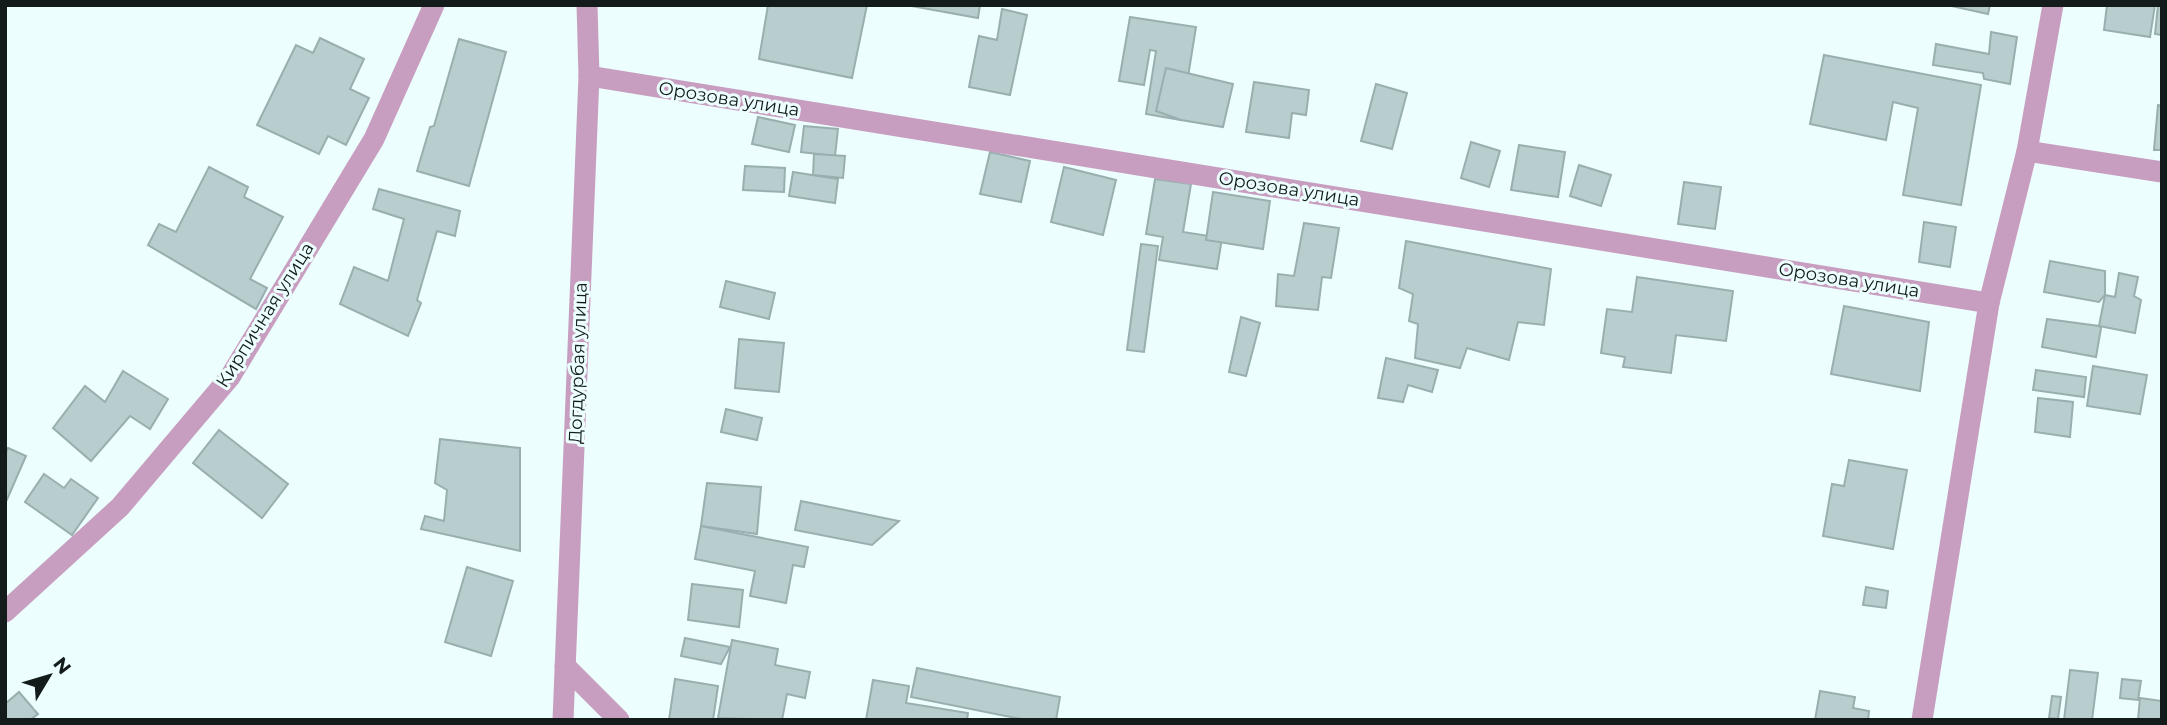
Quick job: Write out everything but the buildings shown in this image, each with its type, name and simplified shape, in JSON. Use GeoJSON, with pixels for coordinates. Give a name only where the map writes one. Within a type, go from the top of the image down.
{"type":"FeatureCollection","features":[{"type":"Feature","properties":{"kind":"street","name":"Кирпичная улица"},"geometry":{"type":"LineString","coordinates":[[5,612],[120,507],[230,377],[373,139],[434,5]]}},
{"type":"Feature","properties":{"kind":"street","name":"Догдурбая улица"},"geometry":{"type":"LineString","coordinates":[[563,720],[589,76],[587,5]]}},
{"type":"Feature","properties":{"kind":"street"},"geometry":{"type":"LineString","coordinates":[[1922,720],[1989,303],[2027,151],[2053,5]]}},
{"type":"Feature","properties":{"kind":"street","name":"Орозова улица"},"geometry":{"type":"LineString","coordinates":[[589,76],[1989,303]]}},
{"type":"Feature","properties":{"kind":"street"},"geometry":{"type":"LineString","coordinates":[[2027,151],[2162,172]]}},
{"type":"Feature","properties":{"kind":"street"},"geometry":{"type":"LineString","coordinates":[[565,666],[619,720]]}}]}
